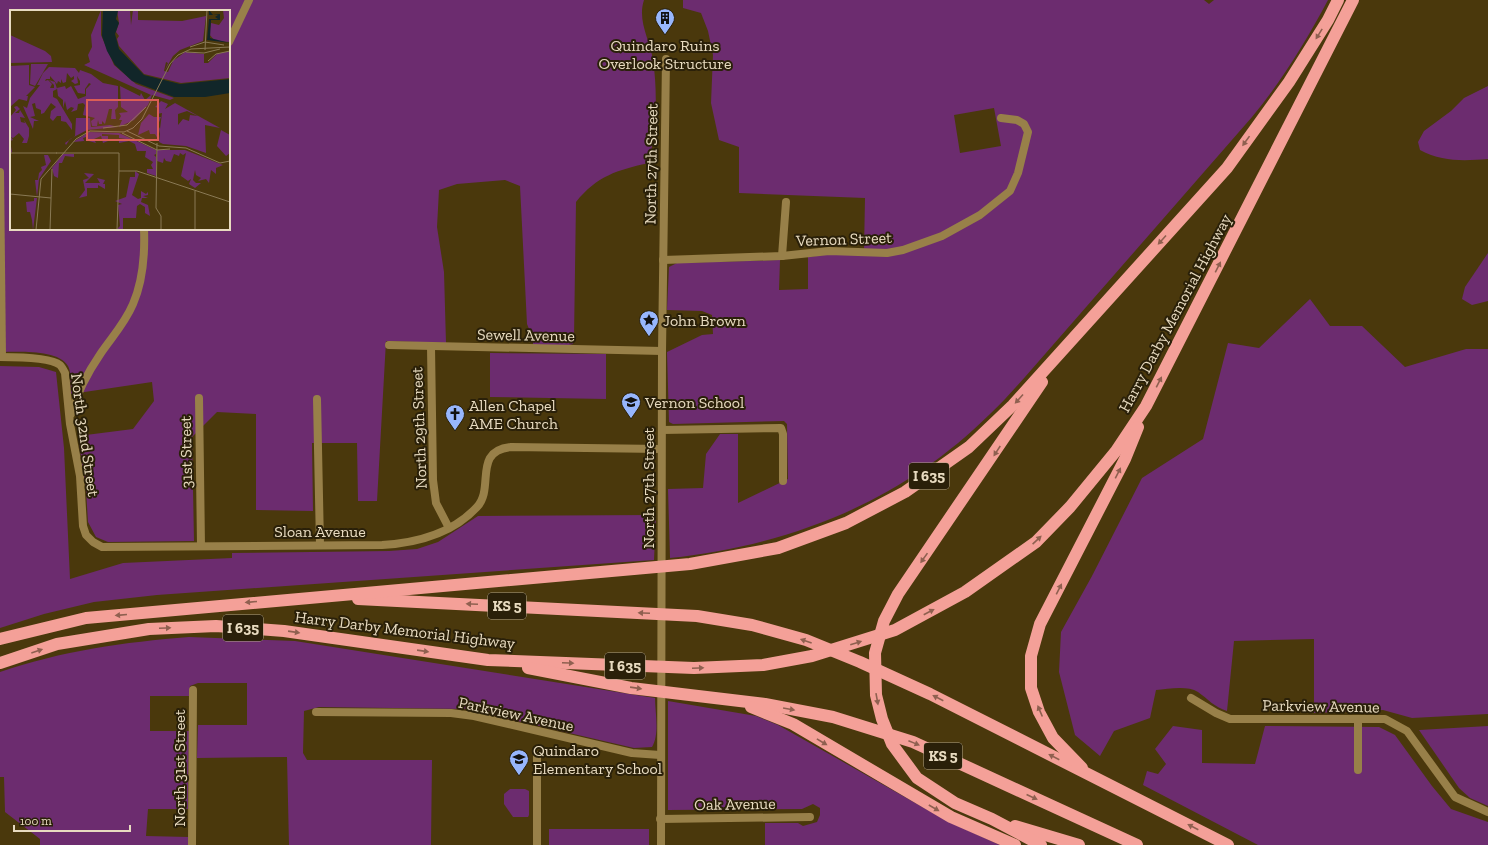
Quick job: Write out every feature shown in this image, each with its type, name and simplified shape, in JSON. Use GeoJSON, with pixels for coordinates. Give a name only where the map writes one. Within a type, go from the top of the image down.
{"type":"FeatureCollection","features":[{"type":"Feature","properties":{"kind":"highway","name":"Harry Darby Memorial Highway"},"geometry":{"type":"LineString","coordinates":[[0,639],[86,618],[317,596],[690,564],[778,548],[846,523],[905,492],[969,447],[1013,405],[1226,168],[1289,82],[1328,20],[1338,0]]}},
{"type":"Feature","properties":{"kind":"highway","name":"Harry Darby Memorial Highway"},"geometry":{"type":"LineString","coordinates":[[0,663],[57,644],[149,628],[216,626],[284,631],[488,660],[694,668],[763,665],[812,656],[895,630],[965,592],[1036,542],[1070,507],[1116,451],[1146,406],[1353,0]]}},
{"type":"Feature","properties":{"kind":"highway"},"geometry":{"type":"LineString","coordinates":[[1041,845],[955,803],[917,778],[892,744],[882,720],[876,695],[876,653],[884,621],[898,594],[985,469],[1065,348]]}},
{"type":"Feature","properties":{"kind":"highway"},"geometry":{"type":"LineString","coordinates":[[1089,774],[1053,738],[1039,712],[1031,688],[1031,656],[1040,624],[1125,459],[1146,406]]}},
{"type":"Feature","properties":{"kind":"highway","name":"KS 5"},"geometry":{"type":"LineString","coordinates":[[317,596],[697,616],[752,624],[806,640],[860,662],[930,694],[1228,845]]}},
{"type":"Feature","properties":{"kind":"highway","name":"KS 5"},"geometry":{"type":"LineString","coordinates":[[488,660],[630,688],[737,701],[833,716],[913,742],[1138,845]]}},
{"type":"Feature","properties":{"kind":"highway"},"geometry":{"type":"LineString","coordinates":[[737,701],[793,724],[951,817],[1015,845]]}},
{"type":"Feature","properties":{"kind":"highway"},"geometry":{"type":"LineString","coordinates":[[992,820],[1079,845]]}},
{"type":"Feature","properties":{"kind":"street"},"geometry":{"type":"LineString","coordinates":[[230,40],[249,0]]}},
{"type":"Feature","properties":{"kind":"street","name":"North 27th Street"},"geometry":{"type":"LineString","coordinates":[[661,845],[662,351],[666,59]]}},
{"type":"Feature","properties":{"kind":"street","name":"Vernon Street"},"geometry":{"type":"LineString","coordinates":[[663,260],[782,256],[829,251],[887,253],[903,250],[942,236],[980,215],[1010,191],[1018,173],[1028,132],[1024,124],[1017,120],[1001,118]]}},
{"type":"Feature","properties":{"kind":"street"},"geometry":{"type":"LineString","coordinates":[[0,172],[1,357]]}},
{"type":"Feature","properties":{"kind":"street"},"geometry":{"type":"LineString","coordinates":[[782,256],[786,202]]}},
{"type":"Feature","properties":{"kind":"street"},"geometry":{"type":"LineString","coordinates":[[70,419],[75,400],[90,370],[126,318],[135,300],[143,270],[144,230]]}},
{"type":"Feature","properties":{"kind":"street","name":"Sewell Avenue"},"geometry":{"type":"LineString","coordinates":[[389,346],[662,351]]}},
{"type":"Feature","properties":{"kind":"street","name":"North 29th Street"},"geometry":{"type":"LineString","coordinates":[[431,347],[433,480],[436,503],[449,528]]}},
{"type":"Feature","properties":{"kind":"street","name":"North 32nd Street"},"geometry":{"type":"LineString","coordinates":[[1,357],[36,358],[54,362],[61,366],[65,373],[70,419],[80,476],[83,526],[86,535],[93,542]]}},
{"type":"Feature","properties":{"kind":"street","name":"31st Street"},"geometry":{"type":"LineString","coordinates":[[199,398],[201,546]]}},
{"type":"Feature","properties":{"kind":"street"},"geometry":{"type":"LineString","coordinates":[[317,399],[320,545]]}},
{"type":"Feature","properties":{"kind":"street"},"geometry":{"type":"LineString","coordinates":[[662,430],[781,428],[783,434],[783,482]]}},
{"type":"Feature","properties":{"kind":"street","name":"Sloan Avenue"},"geometry":{"type":"LineString","coordinates":[[93,542],[102,546],[382,545],[401,543],[432,537],[449,528],[478,507],[483,497],[487,463],[496,452],[511,447],[662,449]]}},
{"type":"Feature","properties":{"kind":"street","name":"North 31st Street"},"geometry":{"type":"LineString","coordinates":[[192,845],[193,690]]}},
{"type":"Feature","properties":{"kind":"street","name":"Parkview Avenue"},"geometry":{"type":"LineString","coordinates":[[1191,698],[1216,713],[1230,719],[1385,720],[1407,731],[1455,797],[1488,812]]}},
{"type":"Feature","properties":{"kind":"street","name":"Parkview Avenue"},"geometry":{"type":"LineString","coordinates":[[316,712],[451,713],[474,716],[632,753],[660,754]]}},
{"type":"Feature","properties":{"kind":"street"},"geometry":{"type":"LineString","coordinates":[[1358,719],[1358,770]]}},
{"type":"Feature","properties":{"kind":"street"},"geometry":{"type":"LineString","coordinates":[[537,755],[537,845]]}},
{"type":"Feature","properties":{"kind":"street","name":"Oak Avenue"},"geometry":{"type":"LineString","coordinates":[[660,819],[810,817]]}},
{"type":"Feature","properties":{"kind":"shaded area"},"geometry":{"type":"Polygon","coordinates":[[[0,0],[644,0],[642,15],[653,60],[656,99],[655,125],[649,163],[627,168],[608,175],[592,186],[576,202],[573,344],[533,345],[533,339],[527,324],[520,186],[505,180],[457,184],[439,190],[437,227],[444,272],[446,343],[386,341],[377,501],[358,501],[357,443],[312,443],[313,511],[256,510],[256,414],[217,412],[192,437],[194,541],[108,542],[96,537],[88,522],[86,490],[78,436],[133,429],[154,401],[152,382],[71,394],[69,369],[63,361],[47,354],[0,352],[0,0]]]}},
{"type":"Feature","properties":{"kind":"shaded area"},"geometry":{"type":"Polygon","coordinates":[[[683,0],[1204,0],[1209,4],[1214,0],[1328,0],[1293,60],[1252,117],[1013,391],[956,445],[920,471],[882,494],[843,514],[802,530],[759,542],[715,552],[670,558],[668,489],[703,488],[706,454],[720,434],[738,434],[738,503],[788,479],[787,424],[784,421],[673,424],[669,422],[667,352],[702,335],[713,334],[712,315],[702,311],[667,310],[669,267],[677,263],[780,260],[779,290],[808,289],[808,257],[864,250],[865,198],[739,193],[739,147],[719,140],[711,103],[713,55],[708,31],[701,13],[683,8],[683,0]],[[994,108],[954,115],[960,153],[1001,146],[994,108]]]}},
{"type":"Feature","properties":{"kind":"shaded area"},"geometry":{"type":"Polygon","coordinates":[[[1488,86],[1488,159],[1445,159],[1420,150],[1418,142],[1424,131],[1451,111],[1464,98],[1488,86]]]}},
{"type":"Feature","properties":{"kind":"shaded area"},"geometry":{"type":"Polygon","coordinates":[[[1488,253],[1488,301],[1472,305],[1462,299],[1465,287],[1488,253]]]}},
{"type":"Feature","properties":{"kind":"shaded area"},"geometry":{"type":"Polygon","coordinates":[[[1310,299],[1330,326],[1362,326],[1405,367],[1466,349],[1488,349],[1488,714],[1412,718],[1383,710],[1314,713],[1314,639],[1234,641],[1227,711],[1215,705],[1194,690],[1177,688],[1156,690],[1150,718],[1114,731],[1100,756],[1075,735],[1059,672],[1061,632],[1092,576],[1142,478],[1203,439],[1228,343],[1259,348],[1310,299]]]}},
{"type":"Feature","properties":{"kind":"shaded area"},"geometry":{"type":"Polygon","coordinates":[[[490,353],[606,354],[606,399],[490,397],[490,353]]]}},
{"type":"Feature","properties":{"kind":"shaded area"},"geometry":{"type":"Polygon","coordinates":[[[0,366],[39,367],[56,372],[64,448],[70,579],[123,563],[232,558],[232,553],[389,551],[417,549],[438,542],[478,516],[656,515],[654,560],[157,595],[94,602],[44,614],[0,628],[0,366]]]}},
{"type":"Feature","properties":{"kind":"shaded area"},"geometry":{"type":"Polygon","coordinates":[[[189,637],[295,641],[655,698],[656,736],[652,747],[634,748],[466,709],[319,707],[304,711],[303,753],[307,760],[432,760],[431,845],[289,845],[287,757],[197,758],[198,725],[247,725],[247,683],[198,683],[190,686],[189,696],[150,696],[150,731],[189,731],[188,809],[148,809],[146,836],[189,837],[189,845],[40,845],[40,839],[5,812],[4,777],[0,777],[0,672],[46,658],[93,648],[189,637]]]}},
{"type":"Feature","properties":{"kind":"shaded area"},"geometry":{"type":"Polygon","coordinates":[[[668,701],[756,716],[778,725],[947,821],[1000,845],[765,845],[765,823],[798,823],[803,826],[817,822],[820,815],[820,808],[813,804],[802,809],[668,810],[668,701]]]}},
{"type":"Feature","properties":{"kind":"shaded area"},"geometry":{"type":"Polygon","coordinates":[[[1173,726],[1202,730],[1202,763],[1255,764],[1265,726],[1379,727],[1395,735],[1432,786],[1451,809],[1488,822],[1488,845],[1258,845],[1143,785],[1147,771],[1158,774],[1166,764],[1155,749],[1173,726]]]}},
{"type":"Feature","properties":{"kind":"shaded area"},"geometry":{"type":"Polygon","coordinates":[[[1488,726],[1488,806],[1470,798],[1459,788],[1419,730],[1488,726]]]}},
{"type":"Feature","properties":{"kind":"shaded area"},"geometry":{"type":"Polygon","coordinates":[[[510,789],[525,789],[529,791],[528,817],[513,817],[504,804],[504,794],[510,789]]]}},
{"type":"Feature","properties":{"kind":"shaded area"},"geometry":{"type":"Polygon","coordinates":[[[549,829],[649,829],[649,845],[549,845],[549,829]]]}},
{"type":"Feature","properties":{"kind":"place","name":"Quindaro Ruins Overlook Structure"},"geometry":{"type":"Point","coordinates":[665,35]}},
{"type":"Feature","properties":{"kind":"place","name":"John Brown"},"geometry":{"type":"Point","coordinates":[649,337]}},
{"type":"Feature","properties":{"kind":"place","name":"Vernon School"},"geometry":{"type":"Point","coordinates":[631,419]}},
{"type":"Feature","properties":{"kind":"place","name":"Allen Chapel AME Church"},"geometry":{"type":"Point","coordinates":[455,431]}},
{"type":"Feature","properties":{"kind":"place","name":"Quindaro Elementary School"},"geometry":{"type":"Point","coordinates":[519,776]}}]}
